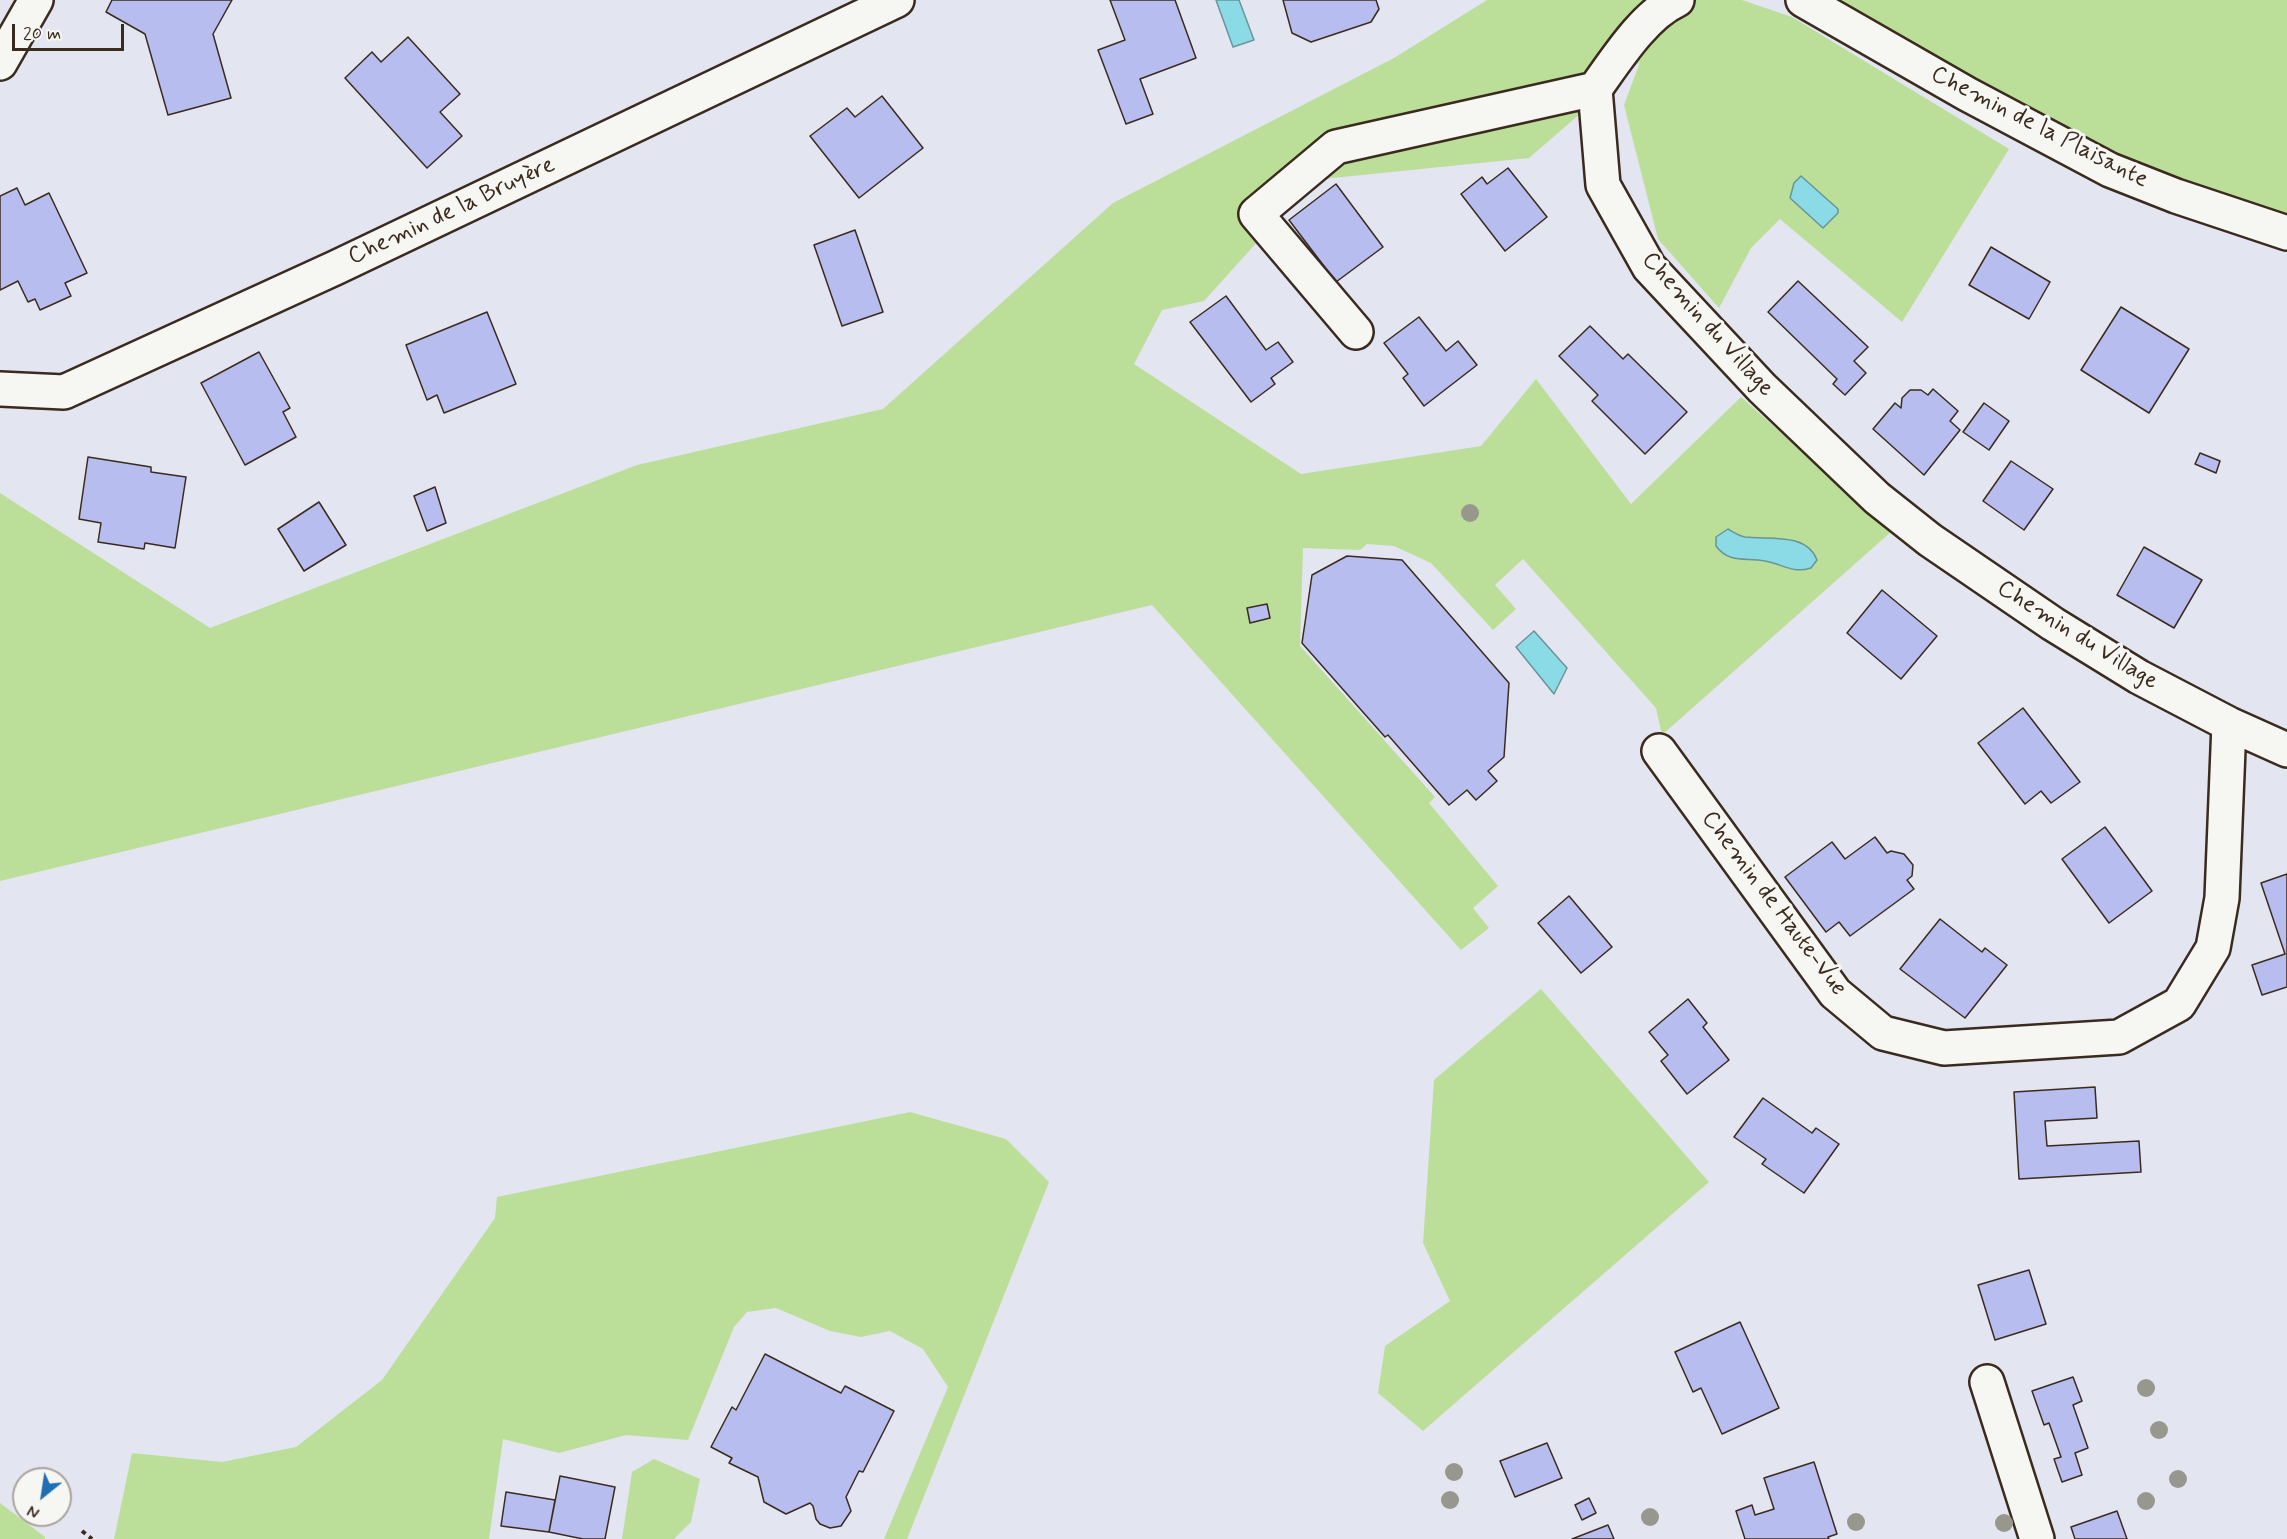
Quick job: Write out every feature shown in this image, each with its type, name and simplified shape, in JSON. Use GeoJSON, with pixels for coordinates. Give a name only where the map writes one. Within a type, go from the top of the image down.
{"type":"FeatureCollection","features":[{"type":"Feature","properties":{"kind":"street"},"geometry":{"type":"LineString","coordinates":[[0,63],[36,0]]}},
{"type":"Feature","properties":{"kind":"street","name":"Chemin de la Bruyère"},"geometry":{"type":"LineString","coordinates":[[0,389],[64,392],[335,268],[897,0]]}},
{"type":"Feature","properties":{"kind":"street"},"geometry":{"type":"LineString","coordinates":[[1356,332],[1256,214],[1336,147],[1595,89],[1624,48],[1666,5],[1677,0]]}},
{"type":"Feature","properties":{"kind":"street","name":"Chemin de la Plaisante"},"geometry":{"type":"LineString","coordinates":[[1803,0],[1967,94],[2110,170],[2176,196],[2287,232]]}},
{"type":"Feature","properties":{"kind":"street","name":"Chemin du Village"},"geometry":{"type":"LineString","coordinates":[[1595,89],[1603,185],[1649,267],[1762,388],[1877,498],[1938,546],[2072,636],[2139,676],[2229,724],[2287,750]]}},
{"type":"Feature","properties":{"kind":"street","name":"Chemin de Haute-Vue"},"geometry":{"type":"LineString","coordinates":[[1659,751],[1835,993],[1883,1034],[1944,1048],[2119,1037],[2179,1004],[2213,948],[2222,898],[2229,724]]}},
{"type":"Feature","properties":{"kind":"street"},"geometry":{"type":"LineString","coordinates":[[1987,1382],[2037,1539]]}},
{"type":"Feature","properties":{"kind":"path"},"geometry":{"type":"LineString","coordinates":[[82,1531],[92,1539]]}},
{"type":"Feature","properties":{"kind":"green space"},"geometry":{"type":"Polygon","coordinates":[[[1487,0],[1742,0],[1792,17],[2009,149],[1902,322],[1780,219],[1751,248],[1719,308],[1658,239],[1624,105],[1640,62],[1529,158],[1313,180],[1204,301],[1162,310],[1134,364],[1301,474],[1481,446],[1536,379],[1631,504],[1741,397],[1892,531],[1662,735],[1656,708],[1523,559],[1495,585],[1516,609],[1493,630],[1431,563],[1394,546],[1367,544],[1360,550],[1303,548],[1300,646],[1435,797],[1429,803],[1498,886],[1473,908],[1489,928],[1461,950],[1152,605],[0,881],[0,493],[210,628],[637,465],[883,409],[1113,203],[1394,58],[1487,0]]]}},
{"type":"Feature","properties":{"kind":"green space"},"geometry":{"type":"Polygon","coordinates":[[[1836,0],[2287,0],[2287,218],[2127,163],[2019,110],[1836,0]]]}},
{"type":"Feature","properties":{"kind":"green space"},"geometry":{"type":"Polygon","coordinates":[[[1541,989],[1709,1182],[1423,1431],[1378,1393],[1385,1346],[1450,1301],[1423,1243],[1434,1080],[1541,989]]]}},
{"type":"Feature","properties":{"kind":"green space"},"geometry":{"type":"Polygon","coordinates":[[[910,1112],[1006,1139],[1049,1182],[907,1539],[884,1539],[948,1387],[923,1349],[890,1331],[861,1337],[830,1331],[776,1308],[747,1312],[734,1327],[688,1440],[626,1435],[559,1453],[503,1439],[489,1539],[114,1539],[132,1453],[222,1462],[296,1447],[382,1380],[495,1218],[497,1197],[910,1112]]]}},
{"type":"Feature","properties":{"kind":"green space"},"geometry":{"type":"Polygon","coordinates":[[[654,1459],[700,1479],[691,1522],[674,1539],[622,1539],[632,1472],[654,1459]]]}},
{"type":"Feature","properties":{"kind":"green space"},"geometry":{"type":"Polygon","coordinates":[[[0,1503],[12,1512],[12,1527],[32,1527],[45,1537],[45,1539],[0,1539],[0,1503]]]}},
{"type":"Feature","properties":{"kind":"water"},"geometry":{"type":"Polygon","coordinates":[[[1216,0],[1239,0],[1254,40],[1233,47],[1216,0]]]}},
{"type":"Feature","properties":{"kind":"water"},"geometry":{"type":"Polygon","coordinates":[[[1801,176],[1838,209],[1838,213],[1823,228],[1790,198],[1794,183],[1801,176]]]}},
{"type":"Feature","properties":{"kind":"water"},"geometry":{"type":"Polygon","coordinates":[[[1728,529],[1745,537],[1796,541],[1812,551],[1817,560],[1811,568],[1798,570],[1771,562],[1732,558],[1716,546],[1716,537],[1728,529]]]}},
{"type":"Feature","properties":{"kind":"water"},"geometry":{"type":"Polygon","coordinates":[[[1534,631],[1567,668],[1554,694],[1516,647],[1534,631]]]}},
{"type":"Feature","properties":{"kind":"building"},"geometry":{"type":"Polygon","coordinates":[[[112,0],[232,0],[213,34],[231,98],[168,115],[145,34],[106,12],[112,0]]]}},
{"type":"Feature","properties":{"kind":"building"},"geometry":{"type":"Polygon","coordinates":[[[1110,0],[1175,0],[1196,58],[1140,79],[1153,114],[1126,124],[1098,50],[1125,40],[1110,0]]]}},
{"type":"Feature","properties":{"kind":"building"},"geometry":{"type":"Polygon","coordinates":[[[1283,0],[1376,0],[1379,9],[1371,22],[1311,42],[1292,33],[1283,0]]]}},
{"type":"Feature","properties":{"kind":"building"},"geometry":{"type":"Polygon","coordinates":[[[408,37],[460,94],[440,112],[462,136],[427,168],[345,78],[372,52],[381,62],[408,37]]]}},
{"type":"Feature","properties":{"kind":"building"},"geometry":{"type":"Polygon","coordinates":[[[882,96],[923,148],[859,198],[810,136],[847,108],[855,117],[882,96]]]}},
{"type":"Feature","properties":{"kind":"building"},"geometry":{"type":"Polygon","coordinates":[[[1508,168],[1547,217],[1505,251],[1461,194],[1482,177],[1487,184],[1508,168]]]}},
{"type":"Feature","properties":{"kind":"building"},"geometry":{"type":"Polygon","coordinates":[[[1336,184],[1383,247],[1336,282],[1289,220],[1336,184]]]}},
{"type":"Feature","properties":{"kind":"building"},"geometry":{"type":"Polygon","coordinates":[[[17,188],[25,205],[49,193],[87,273],[65,283],[71,296],[40,310],[35,299],[28,302],[18,281],[0,290],[0,196],[17,188]]]}},
{"type":"Feature","properties":{"kind":"building"},"geometry":{"type":"Polygon","coordinates":[[[855,230],[883,312],[842,326],[814,245],[855,230]]]}},
{"type":"Feature","properties":{"kind":"building"},"geometry":{"type":"Polygon","coordinates":[[[1991,247],[2050,282],[2029,319],[1969,285],[1991,247]]]}},
{"type":"Feature","properties":{"kind":"building"},"geometry":{"type":"Polygon","coordinates":[[[1798,281],[1868,347],[1854,361],[1866,373],[1845,395],[1833,384],[1837,379],[1768,312],[1798,281]]]}},
{"type":"Feature","properties":{"kind":"building"},"geometry":{"type":"Polygon","coordinates":[[[1226,296],[1266,350],[1278,342],[1293,362],[1271,378],[1275,384],[1251,402],[1190,322],[1226,296]]]}},
{"type":"Feature","properties":{"kind":"building"},"geometry":{"type":"Polygon","coordinates":[[[2121,307],[2189,349],[2149,413],[2081,370],[2121,307]]]}},
{"type":"Feature","properties":{"kind":"building"},"geometry":{"type":"Polygon","coordinates":[[[487,312],[516,384],[444,413],[437,395],[427,400],[406,345],[487,312]]]}},
{"type":"Feature","properties":{"kind":"building"},"geometry":{"type":"Polygon","coordinates":[[[1419,317],[1446,351],[1458,341],[1477,365],[1424,406],[1403,378],[1408,374],[1384,343],[1419,317]]]}},
{"type":"Feature","properties":{"kind":"building"},"geometry":{"type":"Polygon","coordinates":[[[1590,326],[1623,359],[1628,354],[1687,412],[1645,454],[1592,401],[1598,395],[1559,356],[1590,326]]]}},
{"type":"Feature","properties":{"kind":"building"},"geometry":{"type":"Polygon","coordinates":[[[259,352],[290,408],[283,412],[296,437],[245,465],[201,383],[259,352]]]}},
{"type":"Feature","properties":{"kind":"building"},"geometry":{"type":"Polygon","coordinates":[[[1933,389],[1958,411],[1950,421],[1960,430],[1924,475],[1873,429],[1895,403],[1901,408],[1902,398],[1910,390],[1921,390],[1928,395],[1933,389]]]}},
{"type":"Feature","properties":{"kind":"building"},"geometry":{"type":"Polygon","coordinates":[[[1984,403],[2009,421],[1989,450],[1963,432],[1984,403]]]}},
{"type":"Feature","properties":{"kind":"building"},"geometry":{"type":"Polygon","coordinates":[[[2200,453],[2220,461],[2216,473],[2195,464],[2200,453]]]}},
{"type":"Feature","properties":{"kind":"building"},"geometry":{"type":"Polygon","coordinates":[[[88,457],[151,467],[151,472],[186,477],[175,548],[145,543],[144,549],[98,542],[101,523],[79,519],[88,457]]]}},
{"type":"Feature","properties":{"kind":"building"},"geometry":{"type":"Polygon","coordinates":[[[2011,461],[2053,489],[2024,530],[1983,501],[2011,461]]]}},
{"type":"Feature","properties":{"kind":"building"},"geometry":{"type":"Polygon","coordinates":[[[435,487],[446,523],[427,531],[414,496],[435,487]]]}},
{"type":"Feature","properties":{"kind":"building"},"geometry":{"type":"Polygon","coordinates":[[[319,502],[346,545],[304,571],[278,529],[319,502]]]}},
{"type":"Feature","properties":{"kind":"building"},"geometry":{"type":"Polygon","coordinates":[[[2144,547],[2202,580],[2174,628],[2117,595],[2144,547]]]}},
{"type":"Feature","properties":{"kind":"building"},"geometry":{"type":"Polygon","coordinates":[[[1347,556],[1402,560],[1509,683],[1504,757],[1488,771],[1497,781],[1476,800],[1467,790],[1449,805],[1388,735],[1385,737],[1302,643],[1312,575],[1347,556]]]}},
{"type":"Feature","properties":{"kind":"building"},"geometry":{"type":"Polygon","coordinates":[[[1882,590],[1937,636],[1901,679],[1847,633],[1882,590]]]}},
{"type":"Feature","properties":{"kind":"building"},"geometry":{"type":"Polygon","coordinates":[[[1267,604],[1270,618],[1250,623],[1247,608],[1267,604]]]}},
{"type":"Feature","properties":{"kind":"building"},"geometry":{"type":"Polygon","coordinates":[[[2023,708],[2080,782],[2051,803],[2041,791],[2025,804],[1978,743],[2023,708]]]}},
{"type":"Feature","properties":{"kind":"building"},"geometry":{"type":"Polygon","coordinates":[[[2105,827],[2152,891],[2109,923],[2062,859],[2105,827]]]}},
{"type":"Feature","properties":{"kind":"building"},"geometry":{"type":"Polygon","coordinates":[[[1875,837],[1887,853],[1891,851],[1904,854],[1913,865],[1912,876],[1907,880],[1914,889],[1850,936],[1839,922],[1826,932],[1785,877],[1832,842],[1845,859],[1875,837]]]}},
{"type":"Feature","properties":{"kind":"building"},"geometry":{"type":"Polygon","coordinates":[[[2287,874],[2287,987],[2262,995],[2252,965],[2285,954],[2261,883],[2287,874]]]}},
{"type":"Feature","properties":{"kind":"building"},"geometry":{"type":"Polygon","coordinates":[[[1569,896],[1612,947],[1581,973],[1538,923],[1569,896]]]}},
{"type":"Feature","properties":{"kind":"building"},"geometry":{"type":"Polygon","coordinates":[[[1940,919],[1982,952],[1985,948],[2007,965],[1965,1018],[1900,969],[1940,919]]]}},
{"type":"Feature","properties":{"kind":"building"},"geometry":{"type":"Polygon","coordinates":[[[1688,999],[1707,1023],[1703,1027],[1729,1060],[1687,1094],[1661,1061],[1668,1055],[1649,1032],[1688,999]]]}},
{"type":"Feature","properties":{"kind":"building"},"geometry":{"type":"Polygon","coordinates":[[[2095,1087],[2097,1118],[2045,1121],[2047,1146],[2139,1141],[2141,1172],[2019,1179],[2014,1092],[2095,1087]]]}},
{"type":"Feature","properties":{"kind":"building"},"geometry":{"type":"Polygon","coordinates":[[[1763,1098],[1812,1133],[1816,1128],[1839,1144],[1804,1193],[1762,1164],[1766,1159],[1734,1137],[1763,1098]]]}},
{"type":"Feature","properties":{"kind":"building"},"geometry":{"type":"Polygon","coordinates":[[[2029,1270],[2046,1324],[1995,1340],[1978,1285],[2029,1270]]]}},
{"type":"Feature","properties":{"kind":"building"},"geometry":{"type":"Polygon","coordinates":[[[1740,1322],[1779,1408],[1722,1434],[1701,1388],[1693,1392],[1675,1352],[1740,1322]]]}},
{"type":"Feature","properties":{"kind":"building"},"geometry":{"type":"Polygon","coordinates":[[[765,1354],[841,1393],[845,1386],[894,1411],[863,1472],[859,1471],[846,1497],[851,1511],[841,1526],[830,1528],[820,1524],[810,1503],[786,1514],[764,1502],[758,1477],[729,1463],[732,1458],[711,1447],[732,1407],[736,1410],[765,1354]]]}},
{"type":"Feature","properties":{"kind":"building"},"geometry":{"type":"Polygon","coordinates":[[[2073,1377],[2082,1401],[2073,1405],[2088,1448],[2075,1453],[2082,1475],[2062,1482],[2054,1459],[2061,1457],[2049,1423],[2044,1425],[2032,1391],[2073,1377]]]}},
{"type":"Feature","properties":{"kind":"building"},"geometry":{"type":"Polygon","coordinates":[[[1547,1443],[1562,1478],[1515,1497],[1500,1461],[1547,1443]]]}},
{"type":"Feature","properties":{"kind":"building"},"geometry":{"type":"Polygon","coordinates":[[[1814,1462],[1837,1534],[1828,1537],[1829,1539],[1745,1539],[1736,1511],[1752,1505],[1755,1515],[1774,1509],[1764,1478],[1814,1462]]]}},
{"type":"Feature","properties":{"kind":"building"},"geometry":{"type":"Polygon","coordinates":[[[560,1476],[615,1487],[605,1539],[583,1539],[549,1532],[560,1476]]]}},
{"type":"Feature","properties":{"kind":"building"},"geometry":{"type":"Polygon","coordinates":[[[506,1492],[555,1500],[549,1532],[501,1526],[506,1492]]]}},
{"type":"Feature","properties":{"kind":"building"},"geometry":{"type":"Polygon","coordinates":[[[1589,1498],[1596,1513],[1582,1520],[1575,1505],[1589,1498]]]}},
{"type":"Feature","properties":{"kind":"building"},"geometry":{"type":"Polygon","coordinates":[[[2117,1511],[2127,1539],[2075,1539],[2071,1527],[2117,1511]]]}},
{"type":"Feature","properties":{"kind":"building"},"geometry":{"type":"Polygon","coordinates":[[[1608,1525],[1614,1539],[1572,1539],[1608,1525]]]}}]}
